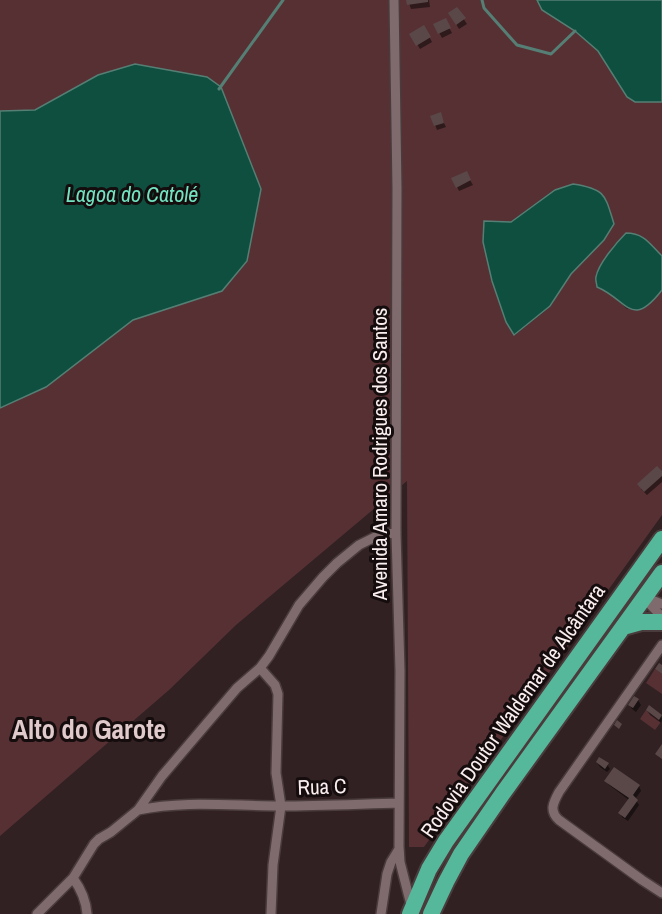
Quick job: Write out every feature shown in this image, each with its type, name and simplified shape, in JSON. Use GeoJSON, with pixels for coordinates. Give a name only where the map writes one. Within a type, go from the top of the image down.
{"type":"FeatureCollection","features":[{"type":"Feature","properties":{"kind":"highway","name":"Rodovia Doutor Waldemar de Alcântara"},"geometry":{"type":"LineString","coordinates":[[411,911],[429,869],[446,841],[662,539]]}},
{"type":"Feature","properties":{"kind":"highway","name":"Rodovia Doutor Waldemar de Alcântara"},"geometry":{"type":"LineString","coordinates":[[431,914],[461,854],[662,573]]}},
{"type":"Feature","properties":{"kind":"highway"},"geometry":{"type":"LineString","coordinates":[[623,627],[641,622],[662,622]]}},
{"type":"Feature","properties":{"kind":"street","name":"Avenida Amaro Rodrigues dos Santos"},"geometry":{"type":"LineString","coordinates":[[394,0],[397,188],[396,532],[400,671],[399,849],[411,911]]}},
{"type":"Feature","properties":{"kind":"street"},"geometry":{"type":"LineString","coordinates":[[37,914],[73,878],[94,844],[138,810],[174,760],[237,687],[260,668],[299,605],[337,563],[350,551],[373,537],[396,532]]}},
{"type":"Feature","properties":{"kind":"street"},"geometry":{"type":"LineString","coordinates":[[645,598],[662,604]]}},
{"type":"Feature","properties":{"kind":"street"},"geometry":{"type":"LineString","coordinates":[[645,598],[662,617]]}},
{"type":"Feature","properties":{"kind":"street"},"geometry":{"type":"LineString","coordinates":[[662,645],[559,792],[552,806],[554,816],[559,820],[642,880],[662,891]]}},
{"type":"Feature","properties":{"kind":"street"},"geometry":{"type":"LineString","coordinates":[[138,810],[156,806],[221,804],[281,806],[276,773],[278,694],[275,685],[260,668]]}},
{"type":"Feature","properties":{"kind":"street","name":"Rua C"},"geometry":{"type":"LineString","coordinates":[[271,914],[273,865],[281,806],[399,803]]}},
{"type":"Feature","properties":{"kind":"street"},"geometry":{"type":"LineString","coordinates":[[381,914],[389,868],[399,849]]}},
{"type":"Feature","properties":{"kind":"street"},"geometry":{"type":"LineString","coordinates":[[73,878],[83,894],[87,914]]}},
{"type":"Feature","properties":{"kind":"shaded area"},"geometry":{"type":"Polygon","coordinates":[[[0,0],[537,0],[542,10],[575,31],[598,51],[627,97],[635,102],[662,102],[662,256],[644,238],[626,233],[613,246],[599,269],[597,287],[608,291],[627,309],[657,296],[662,290],[662,515],[424,847],[409,847],[407,481],[236,625],[169,690],[0,836],[0,408],[46,387],[133,320],[222,291],[98,75],[35,110],[0,111],[0,0]],[[555,189],[510,222],[484,222],[483,242],[492,281],[506,322],[515,335],[550,307],[571,274],[604,240],[555,189]]]}},
{"type":"Feature","properties":{"kind":"shaded area"},"geometry":{"type":"Polygon","coordinates":[[[655,669],[662,674],[662,694],[646,683],[655,669]]]}},
{"type":"Feature","properties":{"kind":"shaded area"},"geometry":{"type":"Polygon","coordinates":[[[646,710],[661,722],[655,730],[640,719],[646,710]]]}},
{"type":"Feature","properties":{"kind":"water"},"geometry":{"type":"Polygon","coordinates":[[[537,0],[662,0],[662,102],[635,102],[627,97],[598,51],[575,31],[542,10],[537,0]]]}},
{"type":"Feature","properties":{"kind":"water","name":"Lagoa do Catolé"},"geometry":{"type":"Polygon","coordinates":[[[135,64],[207,77],[221,87],[261,189],[247,261],[222,291],[133,320],[46,387],[0,408],[0,111],[35,110],[98,75],[135,64]]]}},
{"type":"Feature","properties":{"kind":"water"},"geometry":{"type":"Polygon","coordinates":[[[573,184],[598,191],[606,200],[614,224],[604,240],[571,274],[550,306],[514,335],[506,322],[492,281],[483,242],[484,221],[511,222],[555,190],[573,184]]]}},
{"type":"Feature","properties":{"kind":"water"},"geometry":{"type":"Polygon","coordinates":[[[626,233],[642,237],[662,256],[662,290],[652,302],[636,310],[597,287],[596,281],[597,272],[604,260],[626,233]]]}},
{"type":"Feature","properties":{"kind":"building"},"geometry":{"type":"Polygon","coordinates":[[[406,0],[428,0],[428,2],[407,5],[406,0]]]}},
{"type":"Feature","properties":{"kind":"building"},"geometry":{"type":"Polygon","coordinates":[[[457,7],[466,18],[456,25],[448,13],[457,7]]]}},
{"type":"Feature","properties":{"kind":"building"},"geometry":{"type":"Polygon","coordinates":[[[446,18],[451,28],[438,34],[433,24],[446,18]]]}},
{"type":"Feature","properties":{"kind":"building"},"geometry":{"type":"Polygon","coordinates":[[[424,25],[431,37],[416,46],[409,34],[424,25]]]}},
{"type":"Feature","properties":{"kind":"building"},"geometry":{"type":"Polygon","coordinates":[[[441,112],[444,123],[434,126],[430,116],[441,112]]]}},
{"type":"Feature","properties":{"kind":"building"},"geometry":{"type":"Polygon","coordinates":[[[467,171],[471,180],[456,188],[451,178],[467,171]]]}},
{"type":"Feature","properties":{"kind":"building"},"geometry":{"type":"Polygon","coordinates":[[[657,466],[662,471],[662,476],[644,492],[637,484],[657,466]]]}},
{"type":"Feature","properties":{"kind":"building"},"geometry":{"type":"Polygon","coordinates":[[[659,663],[662,665],[662,674],[655,669],[659,663]]]}},
{"type":"Feature","properties":{"kind":"building"},"geometry":{"type":"Polygon","coordinates":[[[634,696],[639,699],[633,708],[628,705],[634,696]]]}},
{"type":"Feature","properties":{"kind":"building"},"geometry":{"type":"Polygon","coordinates":[[[649,705],[662,715],[659,720],[646,710],[649,705]]]}},
{"type":"Feature","properties":{"kind":"building"},"geometry":{"type":"Polygon","coordinates":[[[617,720],[622,724],[619,729],[614,725],[617,720]]]}},
{"type":"Feature","properties":{"kind":"building"},"geometry":{"type":"Polygon","coordinates":[[[662,744],[662,759],[655,754],[662,744]]]}},
{"type":"Feature","properties":{"kind":"building"},"geometry":{"type":"Polygon","coordinates":[[[599,757],[609,763],[605,769],[596,762],[599,757]]]}},
{"type":"Feature","properties":{"kind":"building"},"geometry":{"type":"Polygon","coordinates":[[[614,767],[640,785],[633,795],[638,800],[625,818],[618,813],[629,798],[604,781],[614,767]]]}},
{"type":"Feature","properties":{"kind":"waterway"},"geometry":{"type":"LineString","coordinates":[[219,89],[283,0]]}},
{"type":"Feature","properties":{"kind":"waterway"},"geometry":{"type":"LineString","coordinates":[[482,0],[484,8],[517,45],[551,54],[575,31]]}},
{"type":"Feature","properties":{"kind":"district","name":"Alto do Garote"},"geometry":{"type":"Point","coordinates":[89,730]}}]}
